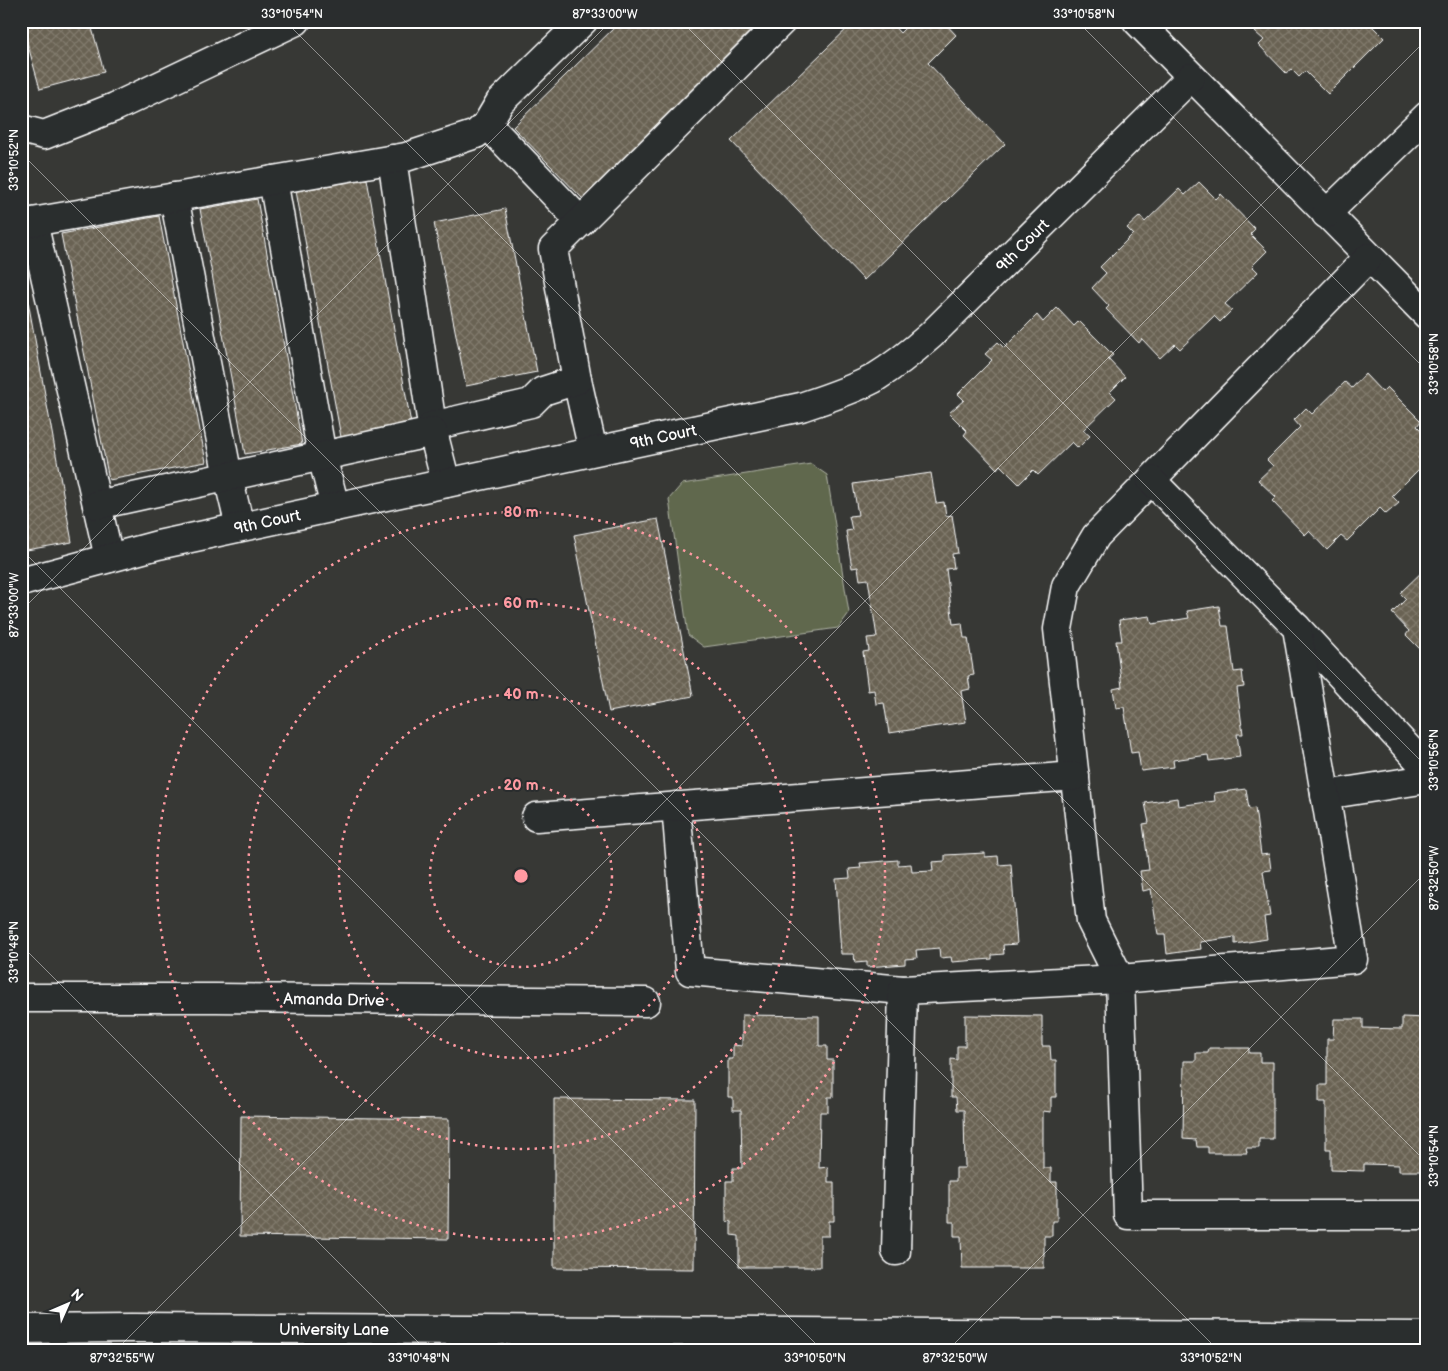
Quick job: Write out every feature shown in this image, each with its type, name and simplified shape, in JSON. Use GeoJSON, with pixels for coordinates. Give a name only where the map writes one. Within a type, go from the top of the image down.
{"type":"FeatureCollection","features":[{"type":"Feature","properties":{"kind":"street"},"geometry":{"type":"LineString","coordinates":[[21,129],[44,135],[116,107],[296,21]]}},
{"type":"Feature","properties":{"kind":"street"},"geometry":{"type":"LineString","coordinates":[[109,558],[27,223],[392,160],[476,134],[487,124],[500,102],[584,21]]}},
{"type":"Feature","properties":{"kind":"street"},"geometry":{"type":"LineString","coordinates":[[593,451],[553,249],[782,21]]}},
{"type":"Feature","properties":{"kind":"street"},"geometry":{"type":"LineString","coordinates":[[1137,21],[1427,315]]}},
{"type":"Feature","properties":{"kind":"street","name":"9th Court"},"geometry":{"type":"LineString","coordinates":[[21,582],[158,545],[801,407],[837,395],[872,379],[903,359],[932,335],[1191,77]]}},
{"type":"Feature","properties":{"kind":"street"},"geometry":{"type":"LineString","coordinates":[[1326,214],[1427,116]]}},
{"type":"Feature","properties":{"kind":"street"},"geometry":{"type":"LineString","coordinates":[[487,124],[581,222]]}},
{"type":"Feature","properties":{"kind":"street"},"geometry":{"type":"LineString","coordinates":[[392,160],[432,429],[446,483]]}},
{"type":"Feature","properties":{"kind":"street"},"geometry":{"type":"LineString","coordinates":[[273,180],[322,456],[335,507]]}},
{"type":"Feature","properties":{"kind":"street"},"geometry":{"type":"LineString","coordinates":[[174,198],[228,477],[240,527]]}},
{"type":"Feature","properties":{"kind":"street"},"geometry":{"type":"LineString","coordinates":[[1369,257],[1096,536],[1066,586],[1058,629],[1091,921],[1120,979],[1128,1215],[1427,1215]]}},
{"type":"Feature","properties":{"kind":"street"},"geometry":{"type":"LineString","coordinates":[[97,505],[322,456],[432,429],[531,403],[543,391],[578,380]]}},
{"type":"Feature","properties":{"kind":"street"},"geometry":{"type":"LineString","coordinates":[[1151,480],[1297,628],[1427,769]]}},
{"type":"Feature","properties":{"kind":"street"},"geometry":{"type":"LineString","coordinates":[[676,806],[690,971],[903,990],[1120,979],[1353,959],[1297,628]]}},
{"type":"Feature","properties":{"kind":"street"},"geometry":{"type":"LineString","coordinates":[[536,817],[1075,776]]}},
{"type":"Feature","properties":{"kind":"street"},"geometry":{"type":"LineString","coordinates":[[1325,795],[1427,779]]}},
{"type":"Feature","properties":{"kind":"street"},"geometry":{"type":"LineString","coordinates":[[896,1251],[903,990]]}},
{"type":"Feature","properties":{"kind":"street","name":"Amanda Drive"},"geometry":{"type":"LineString","coordinates":[[21,998],[646,1002]]}},
{"type":"Feature","properties":{"kind":"street","name":"University Lane"},"geometry":{"type":"LineString","coordinates":[[21,1329],[132,1339],[1399,1343],[1427,1336]]}},
{"type":"Feature","properties":{"kind":"green space"},"geometry":{"type":"Polygon","coordinates":[[[811,464],[827,475],[849,613],[838,628],[704,647],[688,635],[669,499],[682,484],[811,464]]]}},
{"type":"Feature","properties":{"kind":"building"},"geometry":{"type":"Polygon","coordinates":[[[21,21],[90,21],[104,72],[40,89],[24,31],[21,32],[21,21]]]}},
{"type":"Feature","properties":{"kind":"building"},"geometry":{"type":"Polygon","coordinates":[[[621,21],[763,21],[583,199],[513,127],[621,21]]]}},
{"type":"Feature","properties":{"kind":"building"},"geometry":{"type":"Polygon","coordinates":[[[855,21],[889,21],[900,33],[912,21],[943,21],[956,35],[928,63],[1005,144],[864,280],[731,141],[855,21]]]}},
{"type":"Feature","properties":{"kind":"building"},"geometry":{"type":"Polygon","coordinates":[[[1257,21],[1367,21],[1384,38],[1328,94],[1305,71],[1299,77],[1291,69],[1286,73],[1259,45],[1264,40],[1255,32],[1262,26],[1257,21]]]}},
{"type":"Feature","properties":{"kind":"building"},"geometry":{"type":"Polygon","coordinates":[[[367,179],[411,424],[341,437],[296,191],[367,179]]]}},
{"type":"Feature","properties":{"kind":"building"},"geometry":{"type":"Polygon","coordinates":[[[1199,182],[1216,199],[1221,194],[1255,229],[1250,234],[1267,251],[1252,266],[1258,272],[1225,304],[1232,310],[1220,322],[1214,316],[1180,349],[1175,344],[1160,358],[1142,339],[1139,343],[1106,309],[1109,306],[1092,288],[1106,273],[1100,267],[1133,234],[1127,228],[1140,216],[1145,222],[1179,189],[1185,195],[1199,182]]]}},
{"type":"Feature","properties":{"kind":"building"},"geometry":{"type":"Polygon","coordinates":[[[257,199],[302,444],[245,454],[200,209],[257,199]]]}},
{"type":"Feature","properties":{"kind":"building"},"geometry":{"type":"Polygon","coordinates":[[[505,209],[537,372],[466,386],[434,223],[505,209]]]}},
{"type":"Feature","properties":{"kind":"building"},"geometry":{"type":"Polygon","coordinates":[[[159,216],[206,462],[109,480],[61,234],[159,216]]]}},
{"type":"Feature","properties":{"kind":"building"},"geometry":{"type":"Polygon","coordinates":[[[21,263],[72,542],[21,551],[21,263]]]}},
{"type":"Feature","properties":{"kind":"building"},"geometry":{"type":"Polygon","coordinates":[[[1057,308],[1074,326],[1079,321],[1113,355],[1108,359],[1125,377],[1110,392],[1116,398],[1083,430],[1090,436],[1078,448],[1072,442],[1038,475],[1033,470],[1019,484],[1000,465],[997,469],[964,435],[967,431],[949,413],[964,400],[958,394],[992,360],[985,354],[998,342],[1004,348],[1037,315],[1043,322],[1057,308]]]}},
{"type":"Feature","properties":{"kind":"building"},"geometry":{"type":"Polygon","coordinates":[[[1365,374],[1382,392],[1387,387],[1421,421],[1417,426],[1427,436],[1427,450],[1418,458],[1424,464],[1392,496],[1399,503],[1386,514],[1380,508],[1347,541],[1341,536],[1327,550],[1309,531],[1305,535],[1272,501],[1276,497],[1258,480],[1273,466],[1267,460],[1300,427],[1294,420],[1306,408],[1312,414],[1345,382],[1352,388],[1365,374]]]}},
{"type":"Feature","properties":{"kind":"building"},"geometry":{"type":"Polygon","coordinates":[[[931,473],[936,503],[944,502],[946,516],[952,515],[958,553],[952,554],[954,568],[946,569],[953,624],[962,623],[964,638],[968,638],[974,675],[968,676],[970,689],[961,691],[966,722],[889,733],[884,703],[876,704],[874,690],[868,691],[863,652],[869,651],[867,638],[877,637],[868,579],[860,580],[858,567],[852,568],[846,531],[852,530],[849,516],[858,515],[853,484],[931,473]]]}},
{"type":"Feature","properties":{"kind":"building"},"geometry":{"type":"Polygon","coordinates":[[[658,519],[693,696],[609,712],[574,535],[658,519]]]}},
{"type":"Feature","properties":{"kind":"building"},"geometry":{"type":"Polygon","coordinates":[[[1427,567],[1427,656],[1406,635],[1409,631],[1392,613],[1406,599],[1400,593],[1427,567]]]}},
{"type":"Feature","properties":{"kind":"building"},"geometry":{"type":"Polygon","coordinates":[[[1219,606],[1222,626],[1228,626],[1234,672],[1242,671],[1244,687],[1237,688],[1243,734],[1237,734],[1240,757],[1209,761],[1208,755],[1173,760],[1174,767],[1141,771],[1138,752],[1131,753],[1124,707],[1116,708],[1113,689],[1122,687],[1116,641],[1122,641],[1119,620],[1150,616],[1152,624],[1189,618],[1187,611],[1219,606]]]}},
{"type":"Feature","properties":{"kind":"building"},"geometry":{"type":"Polygon","coordinates":[[[1246,789],[1249,809],[1255,808],[1261,855],[1269,854],[1271,870],[1263,871],[1270,916],[1264,917],[1267,939],[1235,944],[1235,937],[1200,942],[1201,949],[1167,954],[1165,935],[1158,935],[1151,889],[1143,891],[1140,871],[1149,870],[1143,824],[1149,823],[1145,803],[1177,798],[1178,806],[1215,801],[1214,793],[1246,789]]]}},
{"type":"Feature","properties":{"kind":"building"},"geometry":{"type":"Polygon","coordinates":[[[985,853],[985,857],[998,856],[999,865],[1011,864],[1017,944],[1003,945],[1004,954],[992,955],[992,959],[952,962],[951,957],[940,958],[939,948],[916,950],[917,958],[905,959],[905,964],[867,967],[867,962],[855,963],[854,954],[841,954],[836,879],[850,878],[849,869],[861,868],[860,863],[898,860],[898,865],[911,864],[912,872],[933,871],[932,862],[945,861],[945,855],[985,853]]]}},
{"type":"Feature","properties":{"kind":"building"},"geometry":{"type":"Polygon","coordinates":[[[742,1015],[819,1016],[819,1046],[827,1046],[827,1060],[833,1060],[833,1097],[828,1097],[828,1112],[820,1112],[819,1168],[828,1167],[828,1182],[834,1182],[834,1221],[829,1221],[829,1236],[820,1236],[820,1267],[739,1267],[739,1236],[731,1235],[731,1222],[726,1221],[726,1181],[733,1181],[733,1168],[742,1168],[741,1110],[733,1110],[733,1097],[728,1097],[728,1059],[733,1059],[733,1045],[742,1046],[742,1015]]]}},
{"type":"Feature","properties":{"kind":"building"},"geometry":{"type":"Polygon","coordinates":[[[965,1015],[1042,1016],[1042,1046],[1050,1046],[1051,1060],[1056,1060],[1056,1097],[1051,1097],[1051,1112],[1043,1111],[1043,1168],[1051,1168],[1051,1182],[1057,1182],[1057,1221],[1052,1221],[1052,1236],[1044,1236],[1044,1268],[962,1268],[961,1236],[954,1236],[954,1222],[949,1222],[949,1181],[956,1181],[956,1168],[965,1168],[964,1110],[957,1110],[956,1097],[951,1097],[951,1059],[957,1060],[957,1046],[965,1046],[965,1015]]]}},
{"type":"Feature","properties":{"kind":"building"},"geometry":{"type":"Polygon","coordinates":[[[1402,1017],[1427,1018],[1427,1171],[1399,1171],[1399,1165],[1364,1164],[1364,1171],[1331,1170],[1331,1149],[1326,1149],[1326,1102],[1319,1102],[1319,1085],[1327,1085],[1327,1039],[1333,1039],[1334,1019],[1363,1019],[1363,1028],[1402,1029],[1402,1017]]]}},
{"type":"Feature","properties":{"kind":"building"},"geometry":{"type":"Polygon","coordinates":[[[1209,1048],[1249,1048],[1249,1053],[1260,1053],[1260,1062],[1273,1062],[1273,1139],[1259,1139],[1259,1148],[1246,1148],[1247,1153],[1208,1153],[1208,1147],[1197,1147],[1196,1140],[1183,1139],[1184,1061],[1196,1061],[1196,1053],[1208,1053],[1209,1048]]]}},
{"type":"Feature","properties":{"kind":"building"},"geometry":{"type":"Polygon","coordinates":[[[554,1099],[695,1100],[694,1269],[554,1268],[554,1099]]]}},
{"type":"Feature","properties":{"kind":"building"},"geometry":{"type":"Polygon","coordinates":[[[241,1116],[449,1119],[448,1239],[240,1236],[241,1116]]]}}]}
